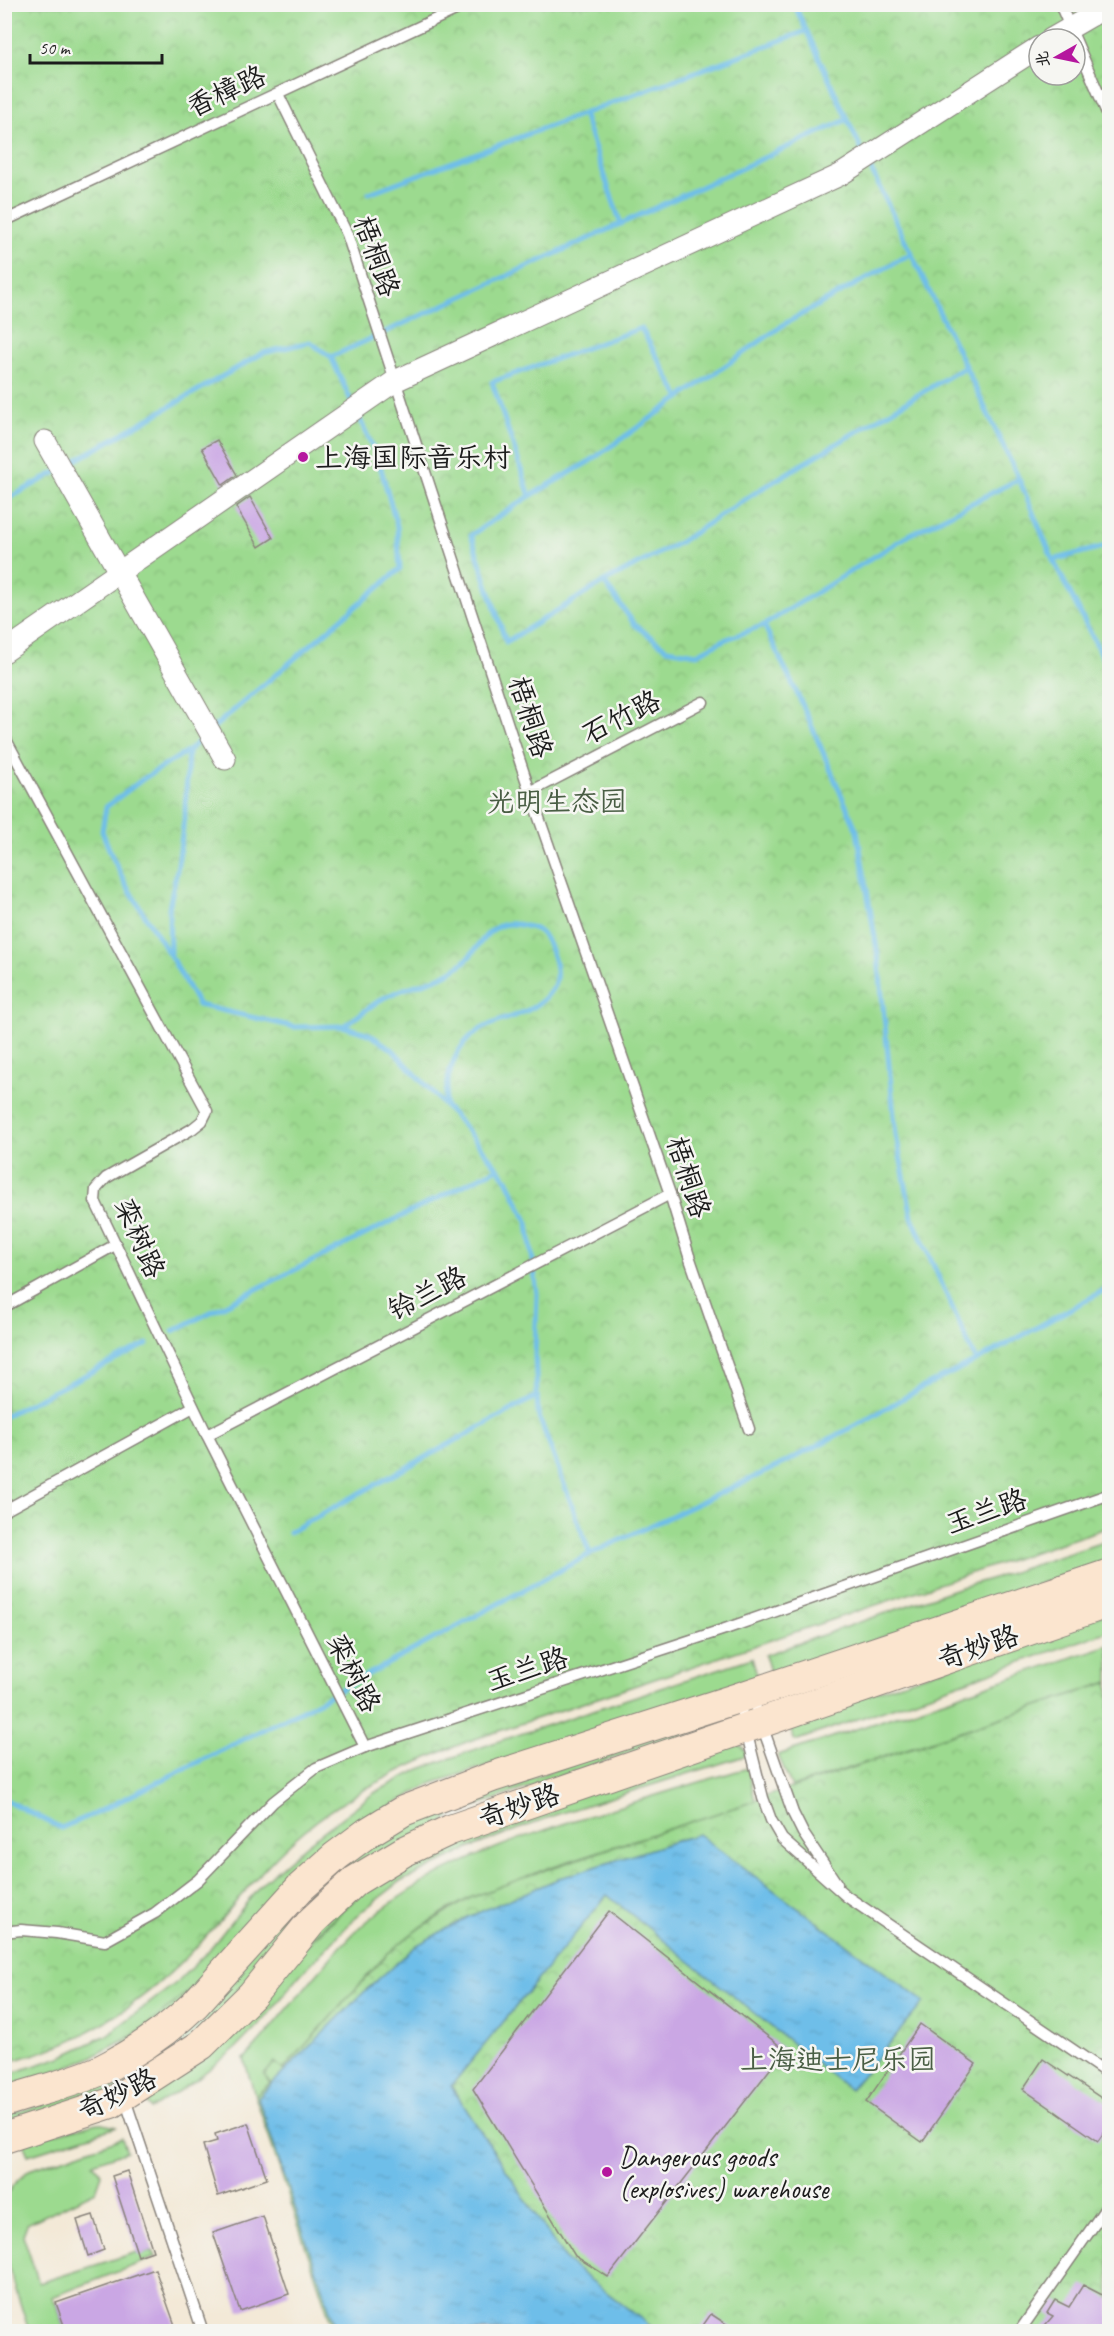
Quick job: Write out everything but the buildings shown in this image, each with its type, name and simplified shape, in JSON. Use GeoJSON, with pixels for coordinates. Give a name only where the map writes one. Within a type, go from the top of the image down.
{"type":"FeatureCollection","features":[{"type":"Feature","properties":{"kind":"street"},"geometry":{"type":"LineString","coordinates":[[1070,27],[1110,5]]}},
{"type":"Feature","properties":{"kind":"street"},"geometry":{"type":"LineString","coordinates":[[4,652],[395,381],[840,175],[1027,55]]}},
{"type":"Feature","properties":{"kind":"street"},"geometry":{"type":"LineString","coordinates":[[45,441],[225,759]]}},
{"type":"Feature","properties":{"kind":"street","name":"奇妙路"},"geometry":{"type":"LineString","coordinates":[[4,2102],[100,2070],[152,2039],[195,2004],[300,1888],[336,1856],[403,1811],[492,1777],[745,1696],[1110,1574]]}},
{"type":"Feature","properties":{"kind":"street","name":"奇妙路"},"geometry":{"type":"LineString","coordinates":[[4,2138],[111,2103],[201,2045],[252,1995],[312,1921],[355,1881],[403,1852],[450,1830],[1110,1602]]}},
{"type":"Feature","properties":{"kind":"lane","name":"香樟路"},"geometry":{"type":"LineString","coordinates":[[4,221],[468,4]]}},
{"type":"Feature","properties":{"kind":"lane"},"geometry":{"type":"LineString","coordinates":[[1060,4],[1070,27]]}},
{"type":"Feature","properties":{"kind":"lane"},"geometry":{"type":"LineString","coordinates":[[1087,67],[1110,120]]}},
{"type":"Feature","properties":{"kind":"lane","name":"梧桐路"},"geometry":{"type":"LineString","coordinates":[[278,94],[346,234],[530,792],[670,1194],[749,1430]]}},
{"type":"Feature","properties":{"kind":"lane","name":"石竹路"},"geometry":{"type":"LineString","coordinates":[[530,792],[703,702]]}},
{"type":"Feature","properties":{"kind":"lane","name":"栾树路"},"geometry":{"type":"LineString","coordinates":[[4,736],[207,1111],[202,1121],[192,1129],[106,1178],[96,1189],[95,1201],[207,1435],[365,1747]]}},
{"type":"Feature","properties":{"kind":"lane","name":"铃兰路"},"geometry":{"type":"LineString","coordinates":[[207,1435],[670,1194]]}},
{"type":"Feature","properties":{"kind":"lane"},"geometry":{"type":"LineString","coordinates":[[4,1307],[115,1245]]}},
{"type":"Feature","properties":{"kind":"lane"},"geometry":{"type":"LineString","coordinates":[[4,1511],[194,1407]]}},
{"type":"Feature","properties":{"kind":"lane","name":"玉兰路"},"geometry":{"type":"LineString","coordinates":[[4,1932],[39,1931],[105,1941],[155,1913],[198,1880],[273,1802],[316,1768],[365,1747],[725,1629],[1110,1494]]}},
{"type":"Feature","properties":{"kind":"lane"},"geometry":{"type":"LineString","coordinates":[[745,1696],[754,1724],[803,1833],[846,1896]]}},
{"type":"Feature","properties":{"kind":"lane"},"geometry":{"type":"LineString","coordinates":[[754,1724],[771,1820],[782,1839],[846,1896],[1110,2075]]}},
{"type":"Feature","properties":{"kind":"lane"},"geometry":{"type":"LineString","coordinates":[[123,2095],[203,2331]]}},
{"type":"Feature","properties":{"kind":"lane"},"geometry":{"type":"LineString","coordinates":[[1019,2331],[1110,2202]]}},
{"type":"Feature","properties":{"kind":"green space","name":"光明生态园"},"geometry":{"type":"Polygon","coordinates":[[[4,5],[1110,5],[1109,1527],[469,1741],[405,1768],[343,1802],[293,1840],[196,1947],[149,1991],[95,2028],[37,2054],[5,2062],[4,5]]]}},
{"type":"Feature","properties":{"kind":"green space"},"geometry":{"type":"Polygon","coordinates":[[[1109,1540],[1109,1560],[771,1675],[765,1655],[958,1588],[1109,1540]]]}},
{"type":"Feature","properties":{"kind":"green space"},"geometry":{"type":"Polygon","coordinates":[[[1109,1612],[1109,1631],[795,1741],[787,1722],[1109,1612]]]}},
{"type":"Feature","properties":{"kind":"green space"},"geometry":{"type":"Polygon","coordinates":[[[1109,1645],[1109,1682],[792,1787],[778,1755],[1109,1645]]]}},
{"type":"Feature","properties":{"kind":"green space"},"geometry":{"type":"Polygon","coordinates":[[[752,1658],[758,1679],[433,1783],[387,1808],[171,2008],[130,2037],[90,2058],[10,2088],[6,2075],[61,2057],[107,2035],[176,1983],[209,1950],[263,1882],[307,1844],[374,1793],[420,1769],[752,1658]]]}},
{"type":"Feature","properties":{"kind":"green space","name":"上海迪士尼乐园"},"geometry":{"type":"Polygon","coordinates":[[[1109,1682],[1109,2331],[334,2331],[255,2096],[270,2083],[263,2075],[275,2062],[283,2070],[387,1954],[415,1931],[470,1898],[515,1880],[1109,1682]]]}},
{"type":"Feature","properties":{"kind":"green space"},"geometry":{"type":"Polygon","coordinates":[[[708,1715],[712,1726],[453,1814],[211,2025],[114,2091],[5,2127],[5,2115],[53,2102],[311,1892],[397,1826],[708,1715]]]}},
{"type":"Feature","properties":{"kind":"green space"},"geometry":{"type":"Polygon","coordinates":[[[732,1744],[741,1746],[748,1755],[555,1815],[477,1845],[400,1882],[361,1912],[299,1976],[268,2015],[236,2048],[194,2081],[151,2109],[146,2102],[148,2096],[377,1878],[439,1841],[732,1744]]]}},
{"type":"Feature","properties":{"kind":"green space"},"geometry":{"type":"Polygon","coordinates":[[[748,1768],[755,1801],[554,1866],[470,1898],[415,1931],[387,1954],[283,2070],[275,2062],[264,2075],[270,2083],[255,2096],[244,2059],[326,1963],[355,1932],[383,1908],[414,1888],[481,1854],[551,1828],[748,1768]]]}},
{"type":"Feature","properties":{"kind":"green space"},"geometry":{"type":"Polygon","coordinates":[[[97,2123],[117,2127],[28,2155],[22,2141],[97,2123]]]}},
{"type":"Feature","properties":{"kind":"green space"},"geometry":{"type":"Polygon","coordinates":[[[122,2138],[127,2151],[93,2163],[102,2174],[96,2191],[27,2224],[23,2235],[39,2283],[137,2252],[138,2255],[153,2251],[156,2257],[52,2297],[66,2331],[29,2331],[5,2256],[4,2199],[13,2185],[29,2170],[122,2138]]]}},
{"type":"Feature","properties":{"kind":"water"},"geometry":{"type":"Polygon","coordinates":[[[698,1834],[924,2002],[850,2090],[607,1895],[451,2086],[566,2261],[657,2331],[337,2331],[258,2098],[366,1990],[417,1945],[468,1917],[560,1878],[698,1834]]]}},
{"type":"Feature","properties":{"kind":"waterway"},"geometry":{"type":"LineString","coordinates":[[794,4],[864,155]]}},
{"type":"Feature","properties":{"kind":"waterway"},"geometry":{"type":"LineString","coordinates":[[369,193],[806,31]]}},
{"type":"Feature","properties":{"kind":"waterway"},"geometry":{"type":"LineString","coordinates":[[583,114],[621,224]]}},
{"type":"Feature","properties":{"kind":"waterway"},"geometry":{"type":"LineString","coordinates":[[331,357],[846,120]]}},
{"type":"Feature","properties":{"kind":"waterway"},"geometry":{"type":"LineString","coordinates":[[868,163],[1019,479],[1053,560],[1110,671]]}},
{"type":"Feature","properties":{"kind":"waterway"},"geometry":{"type":"LineString","coordinates":[[530,496],[590,461],[786,323],[912,253]]}},
{"type":"Feature","properties":{"kind":"waterway"},"geometry":{"type":"LineString","coordinates":[[4,1799],[61,1828],[94,1814],[308,1707],[590,1554],[778,1466],[925,1386],[976,1361],[912,1217],[896,1135],[878,956],[857,831],[803,706],[764,625],[724,640],[697,654],[667,649],[635,625],[604,582],[506,642],[471,535],[530,496],[492,382],[641,328],[680,398]]}},
{"type":"Feature","properties":{"kind":"waterway"},"geometry":{"type":"LineString","coordinates":[[66,466],[263,353],[310,342],[331,357],[353,405]]}},
{"type":"Feature","properties":{"kind":"waterway"},"geometry":{"type":"LineString","coordinates":[[604,582],[680,542],[761,489],[966,366]]}},
{"type":"Feature","properties":{"kind":"waterway"},"geometry":{"type":"LineString","coordinates":[[214,727],[400,569],[397,526],[378,458],[357,413]]}},
{"type":"Feature","properties":{"kind":"waterway"},"geometry":{"type":"LineString","coordinates":[[4,501],[58,471]]}},
{"type":"Feature","properties":{"kind":"waterway"},"geometry":{"type":"LineString","coordinates":[[764,625],[909,535],[1019,479]]}},
{"type":"Feature","properties":{"kind":"waterway"},"geometry":{"type":"LineString","coordinates":[[1053,560],[1110,545]]}},
{"type":"Feature","properties":{"kind":"waterway"},"geometry":{"type":"LineString","coordinates":[[205,736],[188,751],[185,813],[169,908],[170,955],[198,1005],[295,1027],[343,1026],[369,1034],[392,1049],[460,1122],[507,1179],[528,1223],[537,1294],[535,1355],[538,1414],[590,1554]]}},
{"type":"Feature","properties":{"kind":"waterway"},"geometry":{"type":"LineString","coordinates":[[169,954],[126,885],[102,831],[106,807],[143,779],[188,751]]}},
{"type":"Feature","properties":{"kind":"waterway"},"geometry":{"type":"LineString","coordinates":[[343,1026],[380,1000],[453,970],[463,963],[495,928],[514,924],[538,931],[552,951],[556,969],[553,987],[537,1005],[487,1026],[469,1038],[454,1061],[448,1078],[445,1105]]}},
{"type":"Feature","properties":{"kind":"waterway"},"geometry":{"type":"LineString","coordinates":[[173,1331],[498,1168]]}},
{"type":"Feature","properties":{"kind":"waterway"},"geometry":{"type":"LineString","coordinates":[[976,1361],[1110,1287]]}},
{"type":"Feature","properties":{"kind":"waterway"},"geometry":{"type":"LineString","coordinates":[[4,1416],[147,1344]]}},
{"type":"Feature","properties":{"kind":"waterway"},"geometry":{"type":"LineString","coordinates":[[289,1532],[537,1396]]}},
{"type":"Feature","properties":{"kind":"place","name":"上海国际音乐村"},"geometry":{"type":"Point","coordinates":[303,457]}},
{"type":"Feature","properties":{"kind":"place","name":"Dangerous goods (explosives) warehouse"},"geometry":{"type":"Point","coordinates":[607,2172]}}]}
